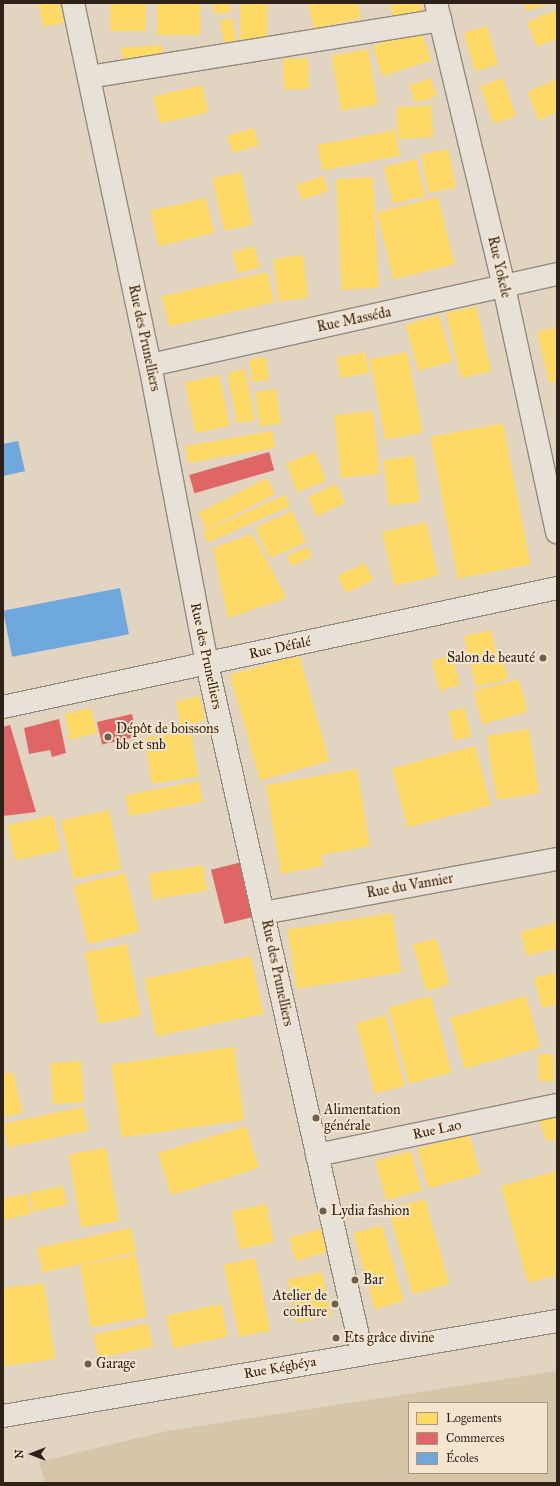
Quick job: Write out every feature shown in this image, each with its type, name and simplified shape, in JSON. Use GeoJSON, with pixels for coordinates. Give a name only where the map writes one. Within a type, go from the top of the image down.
{"type":"FeatureCollection","features":[{"type":"Feature","properties":{"kind":"street","name":"Rue des Prunelliers"},"geometry":{"type":"LineString","coordinates":[[73,3],[150,365],[207,664],[362,1354]]}},
{"type":"Feature","properties":{"kind":"street"},"geometry":{"type":"LineString","coordinates":[[89,77],[438,12]]}},
{"type":"Feature","properties":{"kind":"street","name":"Rue Yokele"},"geometry":{"type":"LineString","coordinates":[[438,12],[504,287],[557,532]]}},
{"type":"Feature","properties":{"kind":"street","name":"Rue Masséda"},"geometry":{"type":"LineString","coordinates":[[150,365],[557,274]]}},
{"type":"Feature","properties":{"kind":"street","name":"Rue Défalé"},"geometry":{"type":"LineString","coordinates":[[3,707],[557,588]]}},
{"type":"Feature","properties":{"kind":"street","name":"Rue du Vannier"},"geometry":{"type":"LineString","coordinates":[[263,913],[557,859]]}},
{"type":"Feature","properties":{"kind":"street","name":"Rue Lao"},"geometry":{"type":"LineString","coordinates":[[317,1155],[557,1105]]}},
{"type":"Feature","properties":{"kind":"street","name":"Rue Kégbéya"},"geometry":{"type":"LineString","coordinates":[[3,1416],[557,1321]]}},
{"type":"Feature","properties":{"kind":"shaded area"},"geometry":{"type":"Polygon","coordinates":[[[557,1371],[557,1483],[45,1483],[39,1462],[167,1431],[557,1371]]]}},
{"type":"Feature","properties":{"kind":"building: Logements"},"geometry":{"type":"Polygon","coordinates":[[[38,3],[60,3],[64,23],[43,27],[38,3]]]}},
{"type":"Feature","properties":{"kind":"building: Logements"},"geometry":{"type":"Polygon","coordinates":[[[110,3],[146,3],[146,31],[110,31],[110,3]]]}},
{"type":"Feature","properties":{"kind":"building: Logements"},"geometry":{"type":"Polygon","coordinates":[[[157,3],[200,3],[200,35],[157,35],[157,3]]]}},
{"type":"Feature","properties":{"kind":"building: Logements"},"geometry":{"type":"Polygon","coordinates":[[[212,3],[230,3],[231,12],[214,14],[212,3]]]}},
{"type":"Feature","properties":{"kind":"building: Logements"},"geometry":{"type":"Polygon","coordinates":[[[240,3],[267,3],[267,44],[240,44],[240,3]]]}},
{"type":"Feature","properties":{"kind":"building: Logements"},"geometry":{"type":"Polygon","coordinates":[[[308,3],[358,3],[361,18],[314,29],[308,3]]]}},
{"type":"Feature","properties":{"kind":"building: Logements"},"geometry":{"type":"Polygon","coordinates":[[[390,3],[421,3],[423,14],[393,19],[390,3]]]}},
{"type":"Feature","properties":{"kind":"building: Logements"},"geometry":{"type":"Polygon","coordinates":[[[524,3],[551,3],[526,11],[524,3]]]}},
{"type":"Feature","properties":{"kind":"building: Logements"},"geometry":{"type":"Polygon","coordinates":[[[557,10],[557,39],[537,47],[527,22],[557,10]]]}},
{"type":"Feature","properties":{"kind":"building: Logements"},"geometry":{"type":"Polygon","coordinates":[[[232,18],[237,45],[225,47],[220,20],[232,18]]]}},
{"type":"Feature","properties":{"kind":"building: Logements"},"geometry":{"type":"Polygon","coordinates":[[[487,26],[498,64],[475,71],[464,33],[487,26]]]}},
{"type":"Feature","properties":{"kind":"building: Logements"},"geometry":{"type":"Polygon","coordinates":[[[421,30],[431,60],[382,76],[372,46],[421,30]]]}},
{"type":"Feature","properties":{"kind":"building: Logements"},"geometry":{"type":"Polygon","coordinates":[[[162,45],[163,61],[122,64],[121,48],[162,45]]]}},
{"type":"Feature","properties":{"kind":"building: Logements"},"geometry":{"type":"Polygon","coordinates":[[[368,49],[378,104],[341,111],[332,55],[368,49]]]}},
{"type":"Feature","properties":{"kind":"building: Logements"},"geometry":{"type":"Polygon","coordinates":[[[308,58],[309,89],[284,90],[283,59],[308,58]]]}},
{"type":"Feature","properties":{"kind":"building: Logements"},"geometry":{"type":"Polygon","coordinates":[[[431,78],[437,96],[415,103],[409,85],[431,78]]]}},
{"type":"Feature","properties":{"kind":"building: Logements"},"geometry":{"type":"Polygon","coordinates":[[[503,78],[516,116],[493,124],[480,86],[503,78]]]}},
{"type":"Feature","properties":{"kind":"building: Logements"},"geometry":{"type":"Polygon","coordinates":[[[557,79],[557,112],[539,120],[527,92],[557,79]]]}},
{"type":"Feature","properties":{"kind":"building: Logements"},"geometry":{"type":"Polygon","coordinates":[[[202,85],[208,112],[160,124],[153,96],[202,85]]]}},
{"type":"Feature","properties":{"kind":"building: Logements"},"geometry":{"type":"Polygon","coordinates":[[[431,105],[433,137],[398,139],[396,107],[431,105]]]}},
{"type":"Feature","properties":{"kind":"building: Logements"},"geometry":{"type":"Polygon","coordinates":[[[254,128],[259,145],[232,153],[227,136],[254,128]]]}},
{"type":"Feature","properties":{"kind":"building: Logements"},"geometry":{"type":"Polygon","coordinates":[[[395,130],[400,156],[322,171],[317,145],[395,130]]]}},
{"type":"Feature","properties":{"kind":"building: Logements"},"geometry":{"type":"Polygon","coordinates":[[[448,149],[456,187],[429,193],[421,155],[448,149]]]}},
{"type":"Feature","properties":{"kind":"building: Logements"},"geometry":{"type":"Polygon","coordinates":[[[416,159],[425,196],[393,204],[384,167],[416,159]]]}},
{"type":"Feature","properties":{"kind":"building: Logements"},"geometry":{"type":"Polygon","coordinates":[[[241,172],[252,225],[224,231],[213,178],[241,172]]]}},
{"type":"Feature","properties":{"kind":"building: Logements"},"geometry":{"type":"Polygon","coordinates":[[[323,176],[328,191],[301,200],[296,185],[323,176]]]}},
{"type":"Feature","properties":{"kind":"building: Logements"},"geometry":{"type":"Polygon","coordinates":[[[373,177],[379,288],[342,290],[336,179],[373,177]]]}},
{"type":"Feature","properties":{"kind":"building: Logements"},"geometry":{"type":"Polygon","coordinates":[[[438,197],[455,264],[394,279],[377,212],[438,197]]]}},
{"type":"Feature","properties":{"kind":"building: Logements"},"geometry":{"type":"Polygon","coordinates":[[[206,198],[214,233],[159,246],[150,211],[206,198]]]}},
{"type":"Feature","properties":{"kind":"building: Logements"},"geometry":{"type":"Polygon","coordinates":[[[254,246],[260,267],[238,273],[232,252],[254,246]]]}},
{"type":"Feature","properties":{"kind":"building: Logements"},"geometry":{"type":"Polygon","coordinates":[[[303,255],[308,298],[278,301],[273,259],[303,255]]]}},
{"type":"Feature","properties":{"kind":"building: Logements"},"geometry":{"type":"Polygon","coordinates":[[[267,272],[274,302],[169,327],[162,296],[267,272]]]}},
{"type":"Feature","properties":{"kind":"building: Logements"},"geometry":{"type":"Polygon","coordinates":[[[476,306],[491,371],[461,378],[446,313],[476,306]]]}},
{"type":"Feature","properties":{"kind":"building: Logements"},"geometry":{"type":"Polygon","coordinates":[[[439,315],[452,361],[419,371],[405,325],[439,315]]]}},
{"type":"Feature","properties":{"kind":"building: Logements"},"geometry":{"type":"Polygon","coordinates":[[[557,327],[557,381],[549,383],[537,332],[557,327]]]}},
{"type":"Feature","properties":{"kind":"building: Logements"},"geometry":{"type":"Polygon","coordinates":[[[365,352],[369,373],[341,378],[337,358],[365,352]]]}},
{"type":"Feature","properties":{"kind":"building: Logements"},"geometry":{"type":"Polygon","coordinates":[[[407,352],[423,432],[385,440],[370,359],[407,352]]]}},
{"type":"Feature","properties":{"kind":"building: Logements"},"geometry":{"type":"Polygon","coordinates":[[[266,357],[269,380],[252,382],[249,359],[266,357]]]}},
{"type":"Feature","properties":{"kind":"building: Logements"},"geometry":{"type":"Polygon","coordinates":[[[245,369],[255,420],[237,423],[227,372],[245,369]]]}},
{"type":"Feature","properties":{"kind":"building: Logements"},"geometry":{"type":"Polygon","coordinates":[[[219,375],[230,426],[196,433],[185,382],[219,375]]]}},
{"type":"Feature","properties":{"kind":"building: Logements"},"geometry":{"type":"Polygon","coordinates":[[[276,389],[281,424],[260,427],[255,392],[276,389]]]}},
{"type":"Feature","properties":{"kind":"building: Logements"},"geometry":{"type":"Polygon","coordinates":[[[373,411],[380,474],[341,478],[334,415],[373,411]]]}},
{"type":"Feature","properties":{"kind":"building: Logements"},"geometry":{"type":"Polygon","coordinates":[[[503,423],[530,564],[458,578],[430,437],[503,423]]]}},
{"type":"Feature","properties":{"kind":"building: Logements"},"geometry":{"type":"Polygon","coordinates":[[[272,431],[275,448],[188,463],[185,446],[272,431]]]}},
{"type":"Feature","properties":{"kind":"building: Logements"},"geometry":{"type":"Polygon","coordinates":[[[315,452],[326,481],[297,492],[286,463],[315,452]]]}},
{"type":"Feature","properties":{"kind":"building: Logements"},"geometry":{"type":"Polygon","coordinates":[[[414,456],[420,502],[389,505],[383,460],[414,456]]]}},
{"type":"Feature","properties":{"kind":"building: Logements"},"geometry":{"type":"Polygon","coordinates":[[[267,478],[275,494],[207,529],[198,513],[267,478]]]}},
{"type":"Feature","properties":{"kind":"building: Logements"},"geometry":{"type":"Polygon","coordinates":[[[336,484],[345,503],[317,516],[308,497],[336,484]]]}},
{"type":"Feature","properties":{"kind":"building: Logements"},"geometry":{"type":"Polygon","coordinates":[[[285,495],[290,506],[208,543],[203,532],[285,495]]]}},
{"type":"Feature","properties":{"kind":"building: Logements"},"geometry":{"type":"Polygon","coordinates":[[[292,511],[306,542],[269,558],[255,527],[292,511]]]}},
{"type":"Feature","properties":{"kind":"building: Logements"},"geometry":{"type":"Polygon","coordinates":[[[426,522],[438,576],[395,586],[382,532],[426,522]]]}},
{"type":"Feature","properties":{"kind":"building: Logements"},"geometry":{"type":"Polygon","coordinates":[[[252,534],[287,598],[228,618],[213,548],[252,534]]]}},
{"type":"Feature","properties":{"kind":"building: Logements"},"geometry":{"type":"Polygon","coordinates":[[[308,547],[312,557],[291,566],[287,556],[308,547]]]}},
{"type":"Feature","properties":{"kind":"building: Logements"},"geometry":{"type":"Polygon","coordinates":[[[365,563],[373,580],[346,593],[338,576],[365,563]]]}},
{"type":"Feature","properties":{"kind":"building: Logements"},"geometry":{"type":"Polygon","coordinates":[[[491,630],[497,657],[470,664],[464,636],[491,630]]]}},
{"type":"Feature","properties":{"kind":"building: Logements"},"geometry":{"type":"Polygon","coordinates":[[[299,655],[329,761],[260,781],[230,675],[299,655]]]}},
{"type":"Feature","properties":{"kind":"building: Logements"},"geometry":{"type":"Polygon","coordinates":[[[452,655],[460,685],[440,690],[432,660],[452,655]]]}},
{"type":"Feature","properties":{"kind":"building: Logements"},"geometry":{"type":"Polygon","coordinates":[[[503,657],[508,679],[476,687],[471,664],[503,657]]]}},
{"type":"Feature","properties":{"kind":"building: Logements"},"geometry":{"type":"Polygon","coordinates":[[[519,679],[528,712],[482,724],[474,691],[519,679]]]}},
{"type":"Feature","properties":{"kind":"building: Logements"},"geometry":{"type":"Polygon","coordinates":[[[200,696],[205,720],[181,726],[176,701],[200,696]]]}},
{"type":"Feature","properties":{"kind":"building: Logements"},"geometry":{"type":"Polygon","coordinates":[[[91,708],[97,733],[71,739],[65,714],[91,708]]]}},
{"type":"Feature","properties":{"kind":"building: Logements"},"geometry":{"type":"Polygon","coordinates":[[[465,708],[471,736],[454,740],[448,712],[465,708]]]}},
{"type":"Feature","properties":{"kind":"building: Logements"},"geometry":{"type":"Polygon","coordinates":[[[529,729],[539,793],[497,800],[487,736],[529,729]]]}},
{"type":"Feature","properties":{"kind":"building: Logements"},"geometry":{"type":"Polygon","coordinates":[[[191,731],[198,776],[152,784],[145,738],[191,731]]]}},
{"type":"Feature","properties":{"kind":"building: Logements"},"geometry":{"type":"Polygon","coordinates":[[[475,746],[491,805],[408,827],[392,768],[475,746]]]}},
{"type":"Feature","properties":{"kind":"building: Logements"},"geometry":{"type":"Polygon","coordinates":[[[357,769],[370,846],[321,855],[323,866],[281,874],[266,785],[357,769]]]}},
{"type":"Feature","properties":{"kind":"building: Logements"},"geometry":{"type":"Polygon","coordinates":[[[199,781],[203,802],[129,816],[125,795],[199,781]]]}},
{"type":"Feature","properties":{"kind":"building: Logements"},"geometry":{"type":"Polygon","coordinates":[[[109,810],[121,869],[74,879],[61,820],[109,810]]]}},
{"type":"Feature","properties":{"kind":"building: Logements"},"geometry":{"type":"Polygon","coordinates":[[[53,815],[61,850],[15,861],[7,826],[53,815]]]}},
{"type":"Feature","properties":{"kind":"building: Logements"},"geometry":{"type":"Polygon","coordinates":[[[203,865],[207,891],[153,899],[149,874],[203,865]]]}},
{"type":"Feature","properties":{"kind":"building: Logements"},"geometry":{"type":"Polygon","coordinates":[[[125,873],[140,931],[88,944],[74,886],[125,873]]]}},
{"type":"Feature","properties":{"kind":"building: Logements"},"geometry":{"type":"Polygon","coordinates":[[[392,913],[401,972],[297,989],[287,930],[392,913]]]}},
{"type":"Feature","properties":{"kind":"building: Logements"},"geometry":{"type":"Polygon","coordinates":[[[557,922],[557,948],[527,956],[521,932],[557,922]]]}},
{"type":"Feature","properties":{"kind":"building: Logements"},"geometry":{"type":"Polygon","coordinates":[[[436,938],[449,984],[426,991],[413,945],[436,938]]]}},
{"type":"Feature","properties":{"kind":"building: Logements"},"geometry":{"type":"Polygon","coordinates":[[[127,944],[141,1016],[99,1024],[85,952],[127,944]]]}},
{"type":"Feature","properties":{"kind":"building: Logements"},"geometry":{"type":"Polygon","coordinates":[[[251,956],[263,1014],[157,1036],[144,979],[251,956]]]}},
{"type":"Feature","properties":{"kind":"building: Logements"},"geometry":{"type":"Polygon","coordinates":[[[557,972],[557,1004],[542,1008],[534,978],[557,972]]]}},
{"type":"Feature","properties":{"kind":"building: Logements"},"geometry":{"type":"Polygon","coordinates":[[[431,996],[451,1072],[409,1084],[388,1007],[431,996]]]}},
{"type":"Feature","properties":{"kind":"building: Logements"},"geometry":{"type":"Polygon","coordinates":[[[526,996],[541,1047],[465,1069],[450,1018],[526,996]]]}},
{"type":"Feature","properties":{"kind":"building: Logements"},"geometry":{"type":"Polygon","coordinates":[[[386,1015],[405,1086],[375,1094],[356,1023],[386,1015]]]}},
{"type":"Feature","properties":{"kind":"building: Logements"},"geometry":{"type":"Polygon","coordinates":[[[234,1047],[244,1120],[122,1138],[111,1064],[234,1047]]]}},
{"type":"Feature","properties":{"kind":"building: Logements"},"geometry":{"type":"Polygon","coordinates":[[[553,1054],[554,1081],[539,1082],[538,1055],[553,1054]]]}},
{"type":"Feature","properties":{"kind":"building: Logements"},"geometry":{"type":"Polygon","coordinates":[[[81,1061],[84,1102],[53,1104],[50,1063],[81,1061]]]}},
{"type":"Feature","properties":{"kind":"building: Logements"},"geometry":{"type":"Polygon","coordinates":[[[13,1072],[23,1113],[3,1117],[3,1074],[13,1072]]]}},
{"type":"Feature","properties":{"kind":"building: Logements"},"geometry":{"type":"Polygon","coordinates":[[[83,1107],[88,1130],[8,1148],[3,1124],[83,1107]]]}},
{"type":"Feature","properties":{"kind":"building: Logements"},"geometry":{"type":"Polygon","coordinates":[[[557,1114],[557,1138],[547,1142],[539,1121],[557,1114]]]}},
{"type":"Feature","properties":{"kind":"building: Logements"},"geometry":{"type":"Polygon","coordinates":[[[246,1126],[259,1168],[171,1195],[158,1153],[246,1126]]]}},
{"type":"Feature","properties":{"kind":"building: Logements"},"geometry":{"type":"Polygon","coordinates":[[[469,1134],[480,1173],[428,1188],[417,1149],[469,1134]]]}},
{"type":"Feature","properties":{"kind":"building: Logements"},"geometry":{"type":"Polygon","coordinates":[[[106,1148],[119,1221],[81,1227],[69,1155],[106,1148]]]}},
{"type":"Feature","properties":{"kind":"building: Logements"},"geometry":{"type":"Polygon","coordinates":[[[411,1151],[422,1191],[386,1200],[375,1161],[411,1151]]]}},
{"type":"Feature","properties":{"kind":"building: Logements"},"geometry":{"type":"Polygon","coordinates":[[[557,1171],[557,1275],[528,1283],[501,1186],[557,1171]]]}},
{"type":"Feature","properties":{"kind":"building: Logements"},"geometry":{"type":"Polygon","coordinates":[[[63,1186],[67,1205],[33,1212],[29,1193],[63,1186]]]}},
{"type":"Feature","properties":{"kind":"building: Logements"},"geometry":{"type":"Polygon","coordinates":[[[27,1194],[31,1214],[3,1220],[3,1198],[27,1194]]]}},
{"type":"Feature","properties":{"kind":"building: Logements"},"geometry":{"type":"Polygon","coordinates":[[[425,1199],[449,1284],[413,1294],[388,1209],[425,1199]]]}},
{"type":"Feature","properties":{"kind":"building: Logements"},"geometry":{"type":"Polygon","coordinates":[[[266,1204],[274,1242],[240,1249],[232,1211],[266,1204]]]}},
{"type":"Feature","properties":{"kind":"building: Logements"},"geometry":{"type":"Polygon","coordinates":[[[382,1225],[404,1301],[375,1309],[353,1233],[382,1225]]]}},
{"type":"Feature","properties":{"kind":"building: Logements"},"geometry":{"type":"Polygon","coordinates":[[[131,1228],[136,1252],[42,1272],[37,1248],[131,1228]]]}},
{"type":"Feature","properties":{"kind":"building: Logements"},"geometry":{"type":"Polygon","coordinates":[[[321,1229],[327,1252],[295,1261],[289,1238],[321,1229]]]}},
{"type":"Feature","properties":{"kind":"building: Logements"},"geometry":{"type":"Polygon","coordinates":[[[136,1255],[147,1317],[91,1327],[80,1265],[136,1255]]]}},
{"type":"Feature","properties":{"kind":"building: Logements"},"geometry":{"type":"Polygon","coordinates":[[[255,1258],[270,1330],[239,1337],[224,1265],[255,1258]]]}},
{"type":"Feature","properties":{"kind":"building: Logements"},"geometry":{"type":"Polygon","coordinates":[[[322,1272],[331,1315],[297,1322],[288,1279],[322,1272]]]}},
{"type":"Feature","properties":{"kind":"building: Logements"},"geometry":{"type":"Polygon","coordinates":[[[44,1283],[55,1359],[3,1366],[3,1288],[44,1283]]]}},
{"type":"Feature","properties":{"kind":"building: Logements"},"geometry":{"type":"Polygon","coordinates":[[[221,1304],[228,1336],[173,1348],[166,1316],[221,1304]]]}},
{"type":"Feature","properties":{"kind":"building: Logements"},"geometry":{"type":"Polygon","coordinates":[[[148,1323],[153,1346],[98,1358],[93,1335],[148,1323]]]}},
{"type":"Feature","properties":{"kind":"building: Commerces"},"geometry":{"type":"Polygon","coordinates":[[[269,452],[274,470],[194,493],[189,475],[269,452]]]}},
{"type":"Feature","properties":{"kind":"building: Commerces"},"geometry":{"type":"Polygon","coordinates":[[[132,714],[137,736],[102,745],[97,722],[132,714]]]}},
{"type":"Feature","properties":{"kind":"building: Commerces"},"geometry":{"type":"Polygon","coordinates":[[[59,719],[66,753],[52,757],[50,750],[29,754],[24,728],[59,719]]]}},
{"type":"Feature","properties":{"kind":"building: Commerces"},"geometry":{"type":"Polygon","coordinates":[[[10,725],[36,812],[3,816],[3,727],[10,725]]]}},
{"type":"Feature","properties":{"kind":"building: Commerces"},"geometry":{"type":"Polygon","coordinates":[[[242,862],[256,916],[224,924],[211,870],[242,862]]]}},
{"type":"Feature","properties":{"kind":"building: Écoles"},"geometry":{"type":"Polygon","coordinates":[[[18,441],[25,471],[3,476],[3,444],[18,441]]]}},
{"type":"Feature","properties":{"kind":"building: Écoles"},"geometry":{"type":"Polygon","coordinates":[[[120,588],[129,634],[12,657],[3,611],[120,588]]]}},
{"type":"Feature","properties":{"kind":"place","name":"Salon de beauté"},"geometry":{"type":"Point","coordinates":[543,658]}},
{"type":"Feature","properties":{"kind":"place","name":"Dépôt de boissons bb et snb"},"geometry":{"type":"Point","coordinates":[108,737]}},
{"type":"Feature","properties":{"kind":"place","name":"Alimentation générale"},"geometry":{"type":"Point","coordinates":[316,1118]}},
{"type":"Feature","properties":{"kind":"place","name":"Lydia fashion"},"geometry":{"type":"Point","coordinates":[323,1211]}},
{"type":"Feature","properties":{"kind":"place","name":"Bar"},"geometry":{"type":"Point","coordinates":[355,1280]}},
{"type":"Feature","properties":{"kind":"place","name":"Atelier de coiffure"},"geometry":{"type":"Point","coordinates":[335,1304]}},
{"type":"Feature","properties":{"kind":"place","name":"Ets grâce divine"},"geometry":{"type":"Point","coordinates":[336,1338]}},
{"type":"Feature","properties":{"kind":"place","name":"Garage"},"geometry":{"type":"Point","coordinates":[88,1364]}}]}
